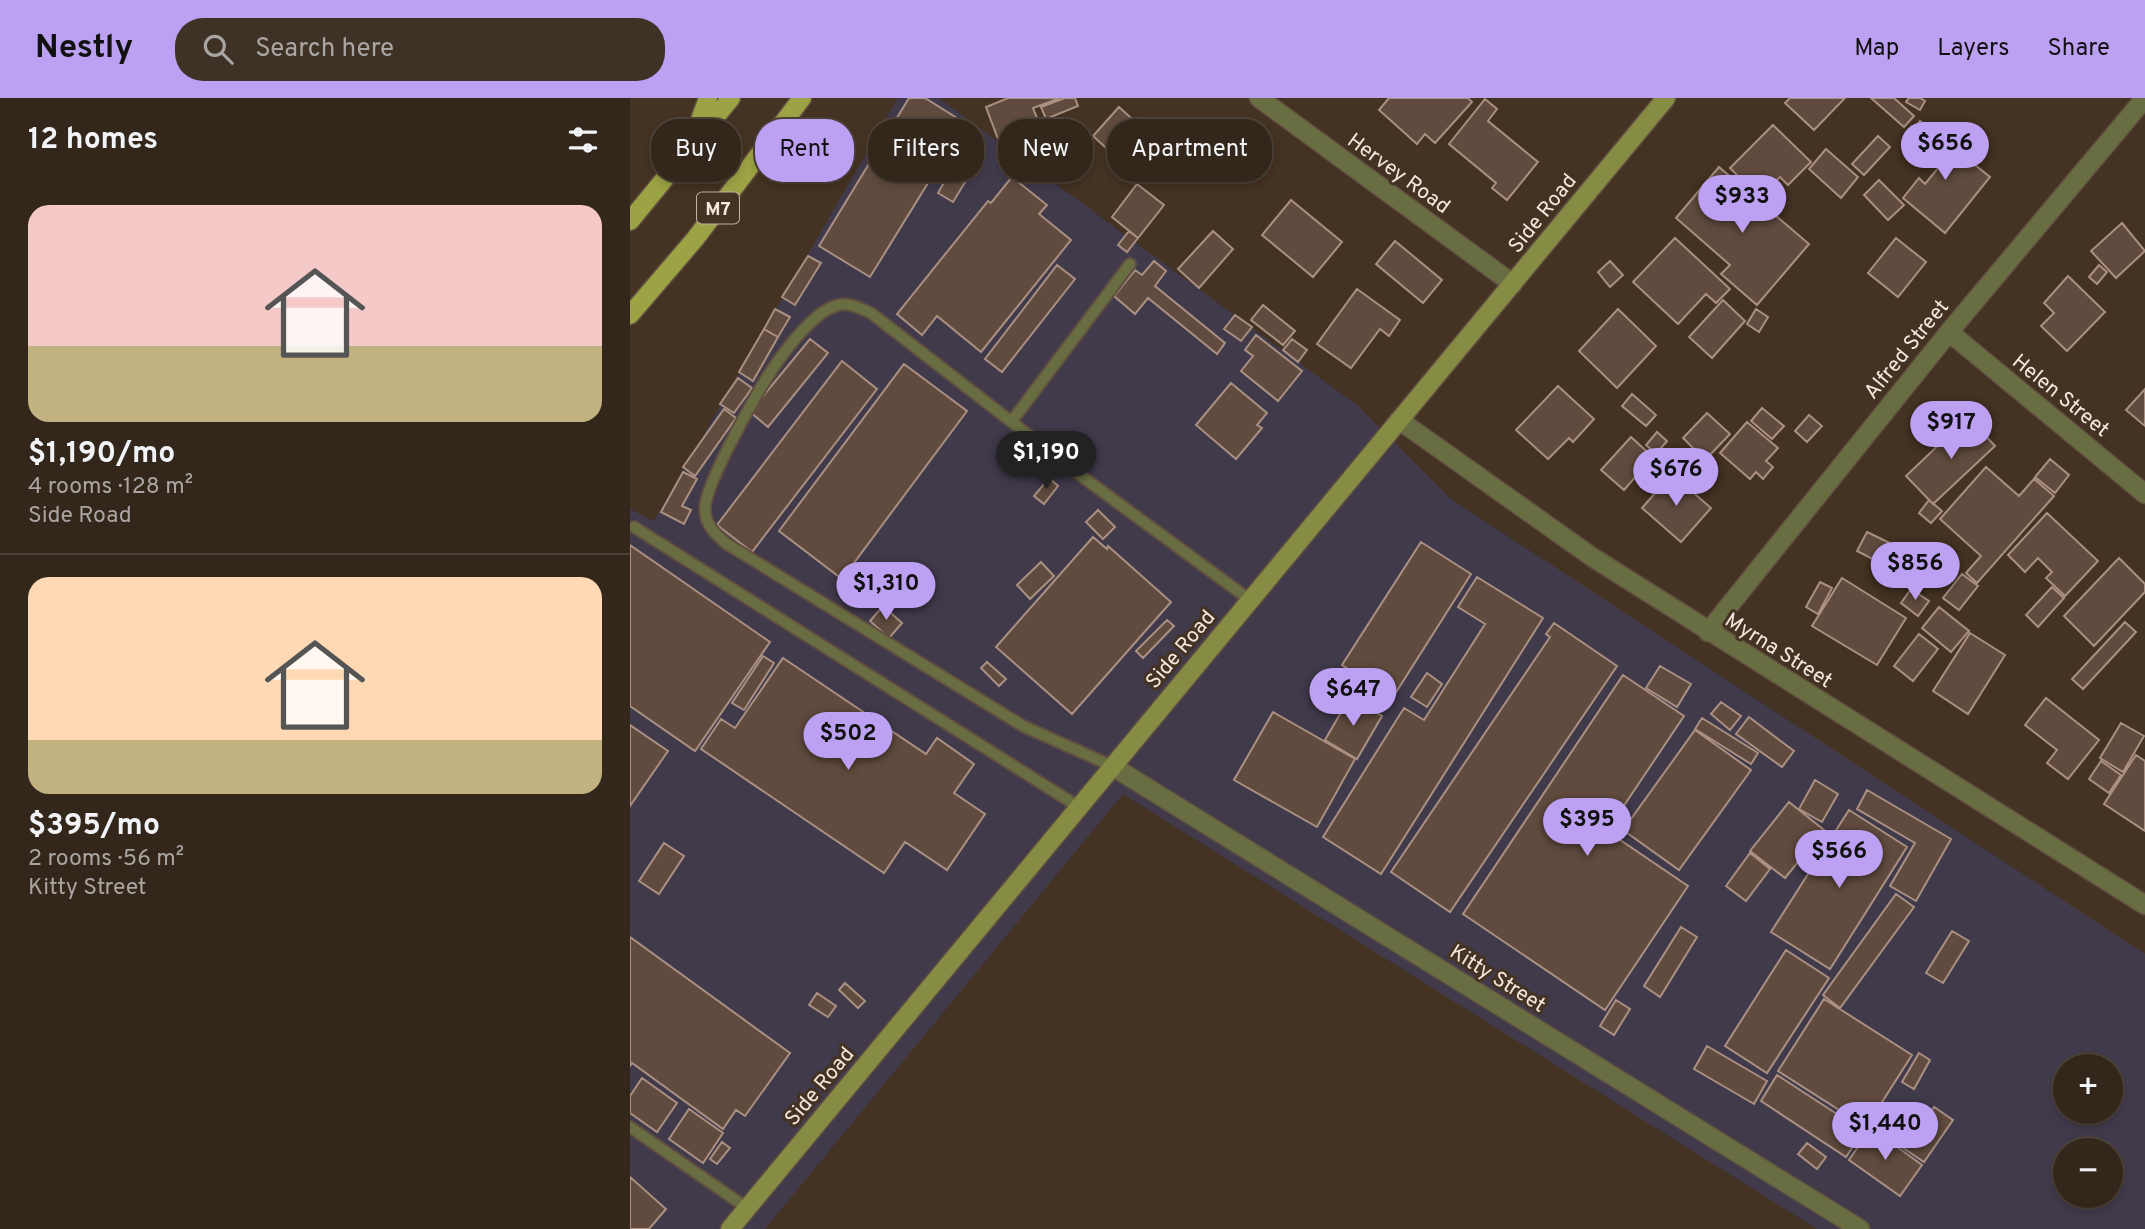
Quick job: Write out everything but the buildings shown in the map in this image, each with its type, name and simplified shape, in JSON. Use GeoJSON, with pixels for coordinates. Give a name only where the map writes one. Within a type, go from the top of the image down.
{"type":"FeatureCollection","features":[{"type":"Feature","properties":{"kind":"main road"},"geometry":{"type":"LineString","coordinates":[[700,119],[708,98]]}},
{"type":"Feature","properties":{"kind":"main road"},"geometry":{"type":"LineString","coordinates":[[715,119],[731,98]]}},
{"type":"Feature","properties":{"kind":"main road","name":"M7"},"geometry":{"type":"LineString","coordinates":[[630,316],[695,240],[802,98]]}},
{"type":"Feature","properties":{"kind":"main road"},"geometry":{"type":"LineString","coordinates":[[630,221],[664,182]]}},
{"type":"Feature","properties":{"kind":"street","name":"Hervey Road"},"geometry":{"type":"LineString","coordinates":[[1259,98],[1513,284]]}},
{"type":"Feature","properties":{"kind":"street","name":"Side Road"},"geometry":{"type":"LineString","coordinates":[[730,1229],[1666,98]]}},
{"type":"Feature","properties":{"kind":"street","name":"Alfred Street"},"geometry":{"type":"LineString","coordinates":[[1708,632],[1949,332],[2145,98]]}},
{"type":"Feature","properties":{"kind":"street","name":"Helen Street"},"geometry":{"type":"LineString","coordinates":[[1949,332],[2145,494]]}},
{"type":"Feature","properties":{"kind":"street","name":"Myrna Street"},"geometry":{"type":"LineString","coordinates":[[1399,420],[1592,558],[2145,905]]}},
{"type":"Feature","properties":{"kind":"street","name":"Kitty Street"},"geometry":{"type":"LineString","coordinates":[[1112,766],[1860,1229]]}},
{"type":"Feature","properties":{"kind":"lane"},"geometry":{"type":"LineString","coordinates":[[1012,421],[1130,264]]}},
{"type":"Feature","properties":{"kind":"lane"},"geometry":{"type":"LineString","coordinates":[[1112,766],[1023,726],[727,544],[711,529],[706,518],[708,495],[744,421],[778,362],[796,339],[824,312],[837,305],[846,303],[871,313],[1084,478],[1250,600]]}},
{"type":"Feature","properties":{"kind":"lane"},"geometry":{"type":"LineString","coordinates":[[634,527],[1079,807]]}},
{"type":"Feature","properties":{"kind":"lane"},"geometry":{"type":"LineString","coordinates":[[630,1127],[747,1208]]}},
{"type":"Feature","properties":{"kind":"shaded area"},"geometry":{"type":"Polygon","coordinates":[[[898,98],[939,98],[968,119],[886,119],[898,98]]]}},
{"type":"Feature","properties":{"kind":"shaded area"},"geometry":{"type":"Polygon","coordinates":[[[984,131],[998,141],[998,182],[1053,182],[1358,406],[1451,499],[2145,954],[2145,1229],[1817,1229],[1123,794],[765,1229],[630,1229],[630,509],[654,521],[850,182],[854,182],[854,174],[868,150],[868,182],[984,182],[984,131]]]}}]}
